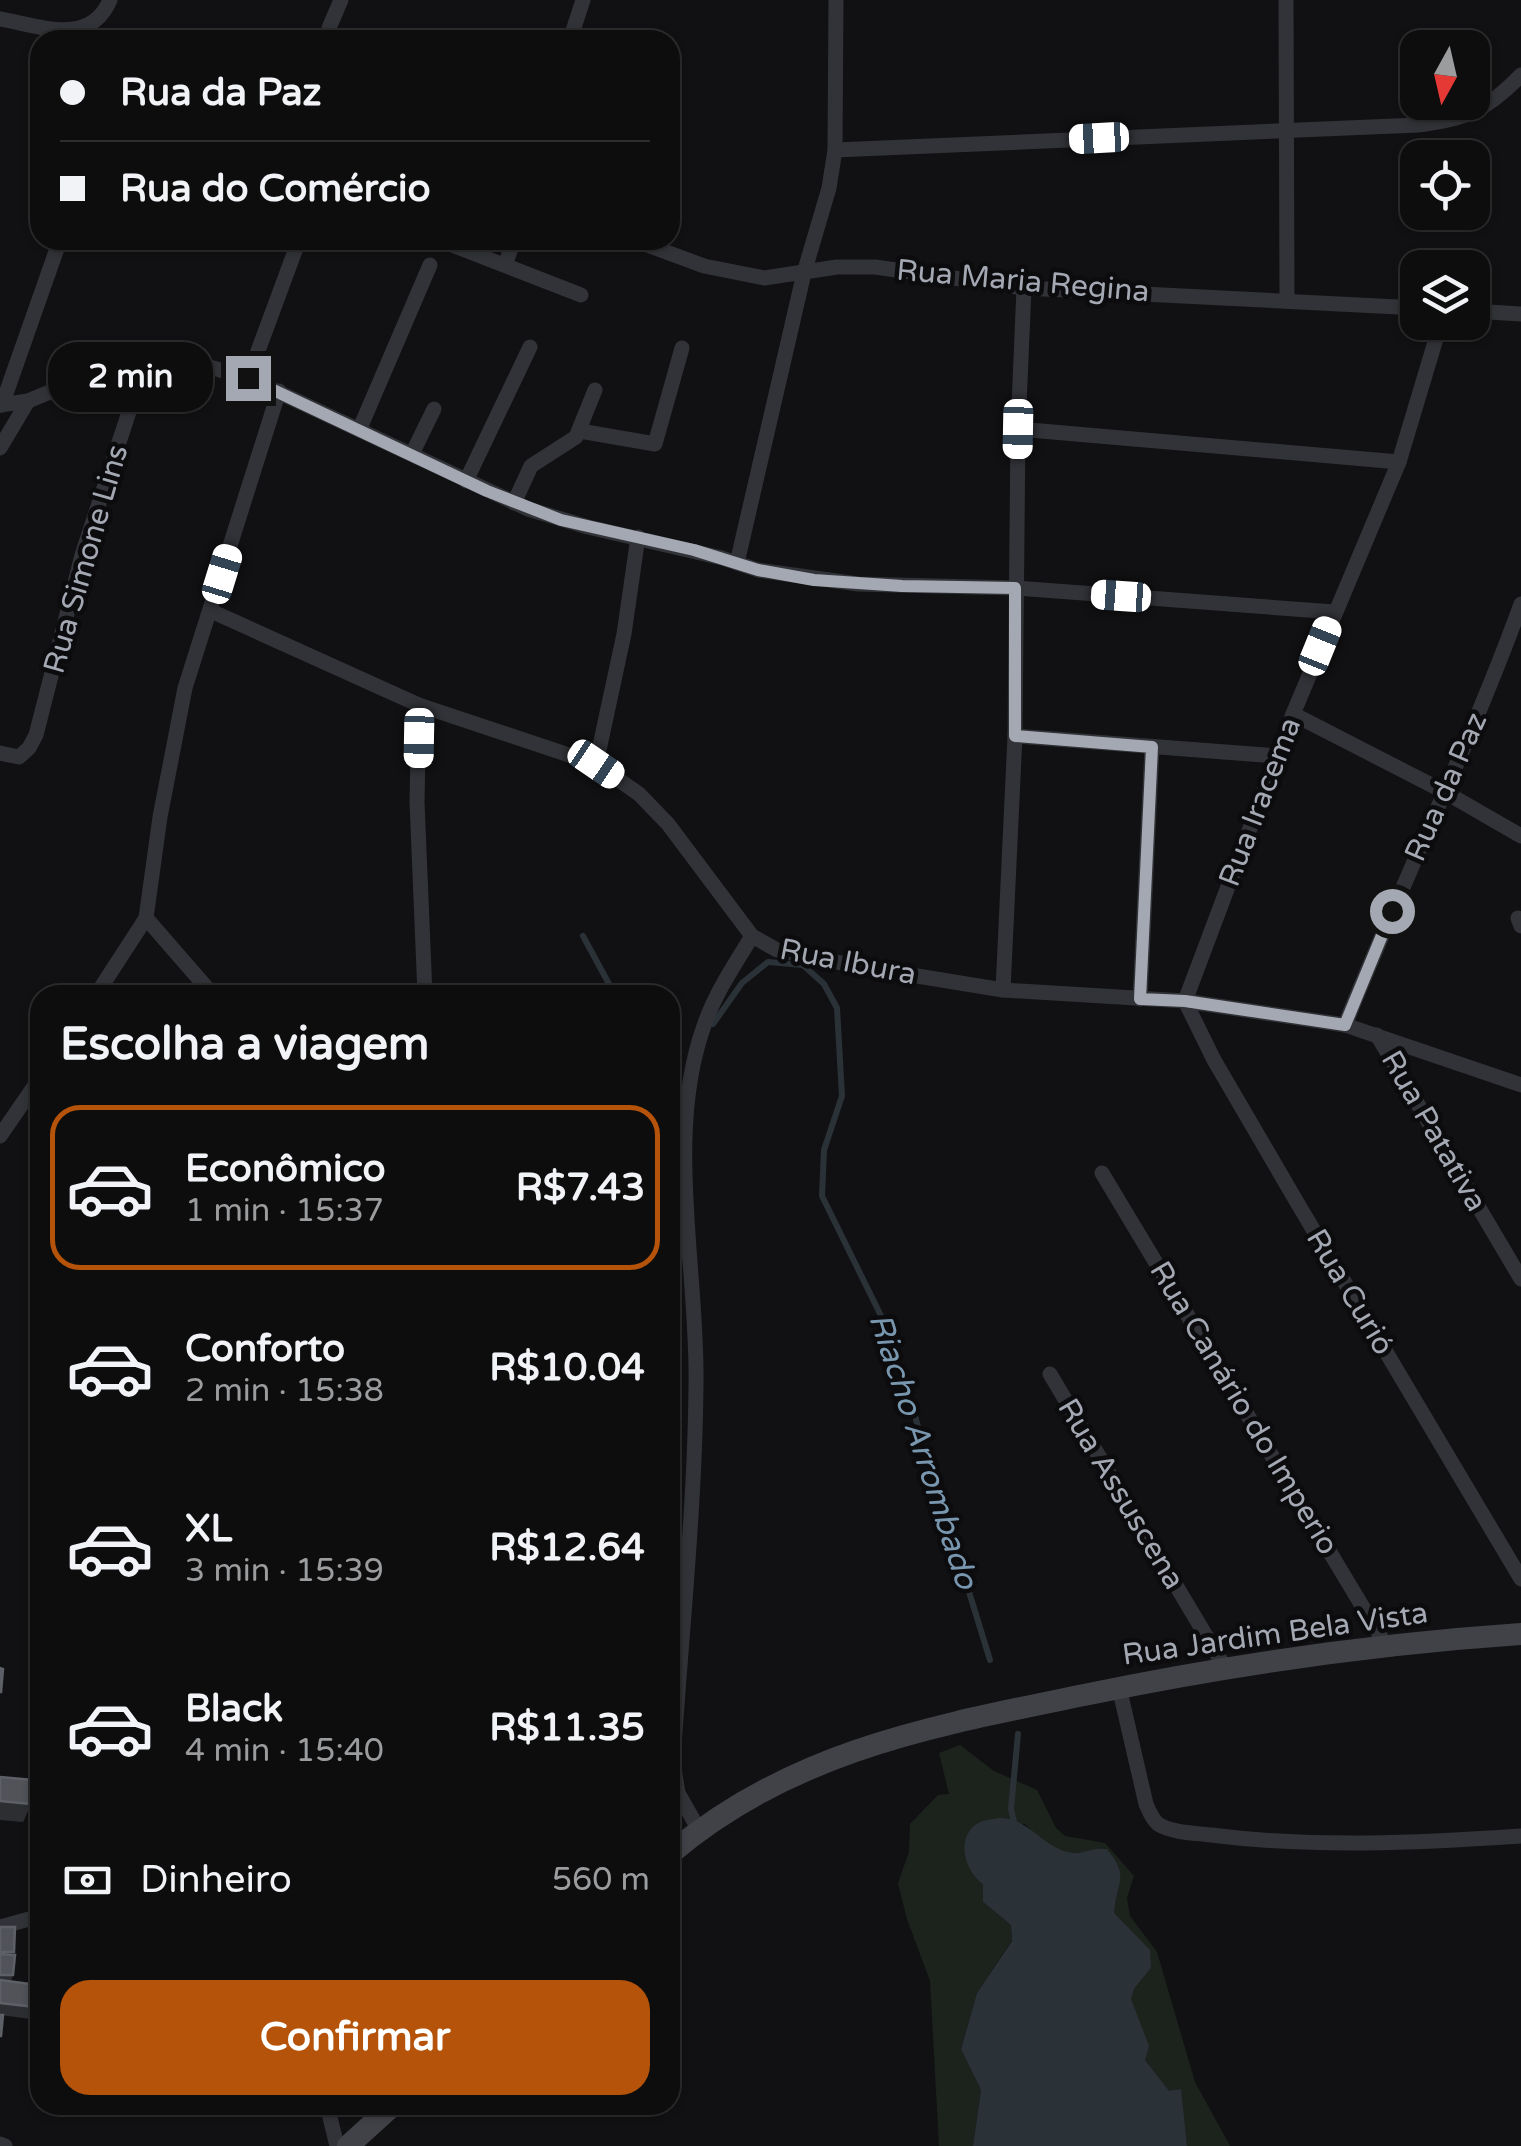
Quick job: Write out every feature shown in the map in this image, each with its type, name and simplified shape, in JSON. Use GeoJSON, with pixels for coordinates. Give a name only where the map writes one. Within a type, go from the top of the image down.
{"type":"FeatureCollection","features":[{"type":"Feature","properties":{"kind":"main road","name":"Rua Jardim Bela Vista"},"geometry":{"type":"LineString","coordinates":[[680,1846],[768,1786],[852,1750],[911,1732],[1224,1666],[1385,1644],[1521,1634]]}},
{"type":"Feature","properties":{"kind":"main road"},"geometry":{"type":"LineString","coordinates":[[348,2146],[382,2115]]}},
{"type":"Feature","properties":{"kind":"street"},"geometry":{"type":"LineString","coordinates":[[1,21],[58,30],[87,28],[102,16],[110,0]]}},
{"type":"Feature","properties":{"kind":"street"},"geometry":{"type":"LineString","coordinates":[[330,30],[341,0]]}},
{"type":"Feature","properties":{"kind":"street"},"geometry":{"type":"LineString","coordinates":[[574,30],[584,0]]}},
{"type":"Feature","properties":{"kind":"street"},"geometry":{"type":"LineString","coordinates":[[737,563],[835,150],[836,0]]}},
{"type":"Feature","properties":{"kind":"street"},"geometry":{"type":"LineString","coordinates":[[1286,0],[1287,301]]}},
{"type":"Feature","properties":{"kind":"street"},"geometry":{"type":"LineString","coordinates":[[835,150],[1418,125],[1461,119],[1496,100],[1521,74]]}},
{"type":"Feature","properties":{"kind":"street"},"geometry":{"type":"LineString","coordinates":[[56,250],[1,405],[28,401],[148,354],[179,358],[279,391],[514,503],[561,520],[758,570],[814,580],[1015,588],[1334,612]]}},
{"type":"Feature","properties":{"kind":"street"},"geometry":{"type":"LineString","coordinates":[[248,378],[295,250]]}},
{"type":"Feature","properties":{"kind":"street"},"geometry":{"type":"LineString","coordinates":[[465,250],[581,295]]}},
{"type":"Feature","properties":{"kind":"street"},"geometry":{"type":"LineString","coordinates":[[504,265],[510,250]]}},
{"type":"Feature","properties":{"kind":"street","name":"Rua Maria Regina"},"geometry":{"type":"LineString","coordinates":[[663,250],[729,273],[764,278],[850,266],[875,267],[1024,288],[1400,307]]}},
{"type":"Feature","properties":{"kind":"street"},"geometry":{"type":"LineString","coordinates":[[360,428],[430,265]]}},
{"type":"Feature","properties":{"kind":"street"},"geometry":{"type":"LineString","coordinates":[[1004,990],[1015,736],[1018,429],[1024,288]]}},
{"type":"Feature","properties":{"kind":"street"},"geometry":{"type":"LineString","coordinates":[[1490,311],[1521,314]]}},
{"type":"Feature","properties":{"kind":"street","name":"Rua Iracema"},"geometry":{"type":"LineString","coordinates":[[1185,1001],[1293,714],[1398,462],[1435,340]]}},
{"type":"Feature","properties":{"kind":"street"},"geometry":{"type":"LineString","coordinates":[[466,480],[530,347]]}},
{"type":"Feature","properties":{"kind":"street"},"geometry":{"type":"LineString","coordinates":[[580,432],[655,444],[682,348]]}},
{"type":"Feature","properties":{"kind":"street","name":"Rua Simone Lins"},"geometry":{"type":"LineString","coordinates":[[0,753],[17,758],[36,736],[82,556],[148,354]]}},
{"type":"Feature","properties":{"kind":"street"},"geometry":{"type":"LineString","coordinates":[[514,503],[531,466],[571,443],[580,432],[595,390]]}},
{"type":"Feature","properties":{"kind":"street"},"geometry":{"type":"LineString","coordinates":[[102,985],[146,918],[160,816],[185,688],[279,391]]}},
{"type":"Feature","properties":{"kind":"street"},"geometry":{"type":"LineString","coordinates":[[0,448],[28,401]]}},
{"type":"Feature","properties":{"kind":"street"},"geometry":{"type":"LineString","coordinates":[[412,454],[434,408]]}},
{"type":"Feature","properties":{"kind":"street"},"geometry":{"type":"LineString","coordinates":[[1018,429],[1398,462]]}},
{"type":"Feature","properties":{"kind":"street"},"geometry":{"type":"LineString","coordinates":[[596,764],[624,634],[638,537]]}},
{"type":"Feature","properties":{"kind":"street","name":"Rua da Paz"},"geometry":{"type":"LineString","coordinates":[[1345,1025],[1472,730],[1521,604]]}},
{"type":"Feature","properties":{"kind":"street"},"geometry":{"type":"LineString","coordinates":[[211,611],[419,706],[596,764],[639,794],[668,824],[752,936]]}},
{"type":"Feature","properties":{"kind":"street"},"geometry":{"type":"LineString","coordinates":[[419,706],[425,985]]}},
{"type":"Feature","properties":{"kind":"street"},"geometry":{"type":"LineString","coordinates":[[1293,714],[1521,836]]}},
{"type":"Feature","properties":{"kind":"street"},"geometry":{"type":"LineString","coordinates":[[1015,736],[1277,756]]}},
{"type":"Feature","properties":{"kind":"street"},"geometry":{"type":"LineString","coordinates":[[1140,999],[1152,747]]}},
{"type":"Feature","properties":{"kind":"street"},"geometry":{"type":"LineString","coordinates":[[146,918],[204,985]]}},
{"type":"Feature","properties":{"kind":"street","name":"Rua Ibura"},"geometry":{"type":"LineString","coordinates":[[680,1174],[699,1039],[718,992],[752,936],[777,950],[1004,990],[1185,1001],[1345,1025],[1377,1035]]}},
{"type":"Feature","properties":{"kind":"street","name":"Rua Curió"},"geometry":{"type":"LineString","coordinates":[[1185,1001],[1270,1156],[1521,1579]]}},
{"type":"Feature","properties":{"kind":"street"},"geometry":{"type":"LineString","coordinates":[[1377,1035],[1521,1086]]}},
{"type":"Feature","properties":{"kind":"street","name":"Rua Patativa"},"geometry":{"type":"LineString","coordinates":[[1377,1035],[1521,1279]]}},
{"type":"Feature","properties":{"kind":"street"},"geometry":{"type":"LineString","coordinates":[[0,1136],[5,1118],[30,1089]]}},
{"type":"Feature","properties":{"kind":"street","name":"Rua Canário do Imperio"},"geometry":{"type":"LineString","coordinates":[[1102,1173],[1385,1644]]}},
{"type":"Feature","properties":{"kind":"street","name":"Rua Ibura"},"geometry":{"type":"LineString","coordinates":[[680,1213],[696,1381],[680,1645]]}},
{"type":"Feature","properties":{"kind":"street","name":"Rua Assuscena"},"geometry":{"type":"LineString","coordinates":[[1050,1374],[1224,1666]]}},
{"type":"Feature","properties":{"kind":"street"},"geometry":{"type":"LineString","coordinates":[[1120,1687],[1146,1804],[1154,1820],[1164,1826],[1235,1838],[1347,1843],[1398,1844],[1521,1836]]}},
{"type":"Feature","properties":{"kind":"street","name":"Rua Ibura"},"geometry":{"type":"LineString","coordinates":[[680,1797],[699,1830]]}},
{"type":"Feature","properties":{"kind":"street"},"geometry":{"type":"LineString","coordinates":[[0,1927],[30,1919]]}},
{"type":"Feature","properties":{"kind":"street"},"geometry":{"type":"LineString","coordinates":[[329,2115],[338,2146]]}},
{"type":"Feature","properties":{"kind":"shaded area"},"geometry":{"type":"Polygon","coordinates":[[[960,1745],[994,1771],[1037,1790],[1056,1828],[1065,1836],[1105,1843],[1134,1876],[1127,1898],[1130,1916],[1157,1952],[1195,2082],[1230,2146],[1187,2146],[1180,2089],[1169,2092],[1145,2060],[1131,1999],[1151,1968],[1123,1922],[1113,1913],[1120,1880],[1114,1859],[1107,1849],[1074,1853],[1060,1850],[1024,1823],[983,1884],[983,1902],[1011,1925],[1012,1940],[977,1993],[961,2048],[981,2090],[973,2146],[939,2146],[930,1981],[898,1883],[909,1852],[910,1824],[938,1795],[949,1794],[939,1753],[960,1745]]]}},
{"type":"Feature","properties":{"kind":"shaded area"},"geometry":{"type":"Polygon","coordinates":[[[998,1818],[1018,1822],[1068,1852],[1107,1849],[1114,1859],[1120,1880],[1114,1913],[1150,1950],[1151,1968],[1131,1999],[1149,2046],[1145,2060],[1169,2091],[1181,2089],[1187,2146],[973,2146],[981,2090],[961,2049],[977,1993],[1012,1941],[1011,1925],[983,1902],[983,1884],[968,1865],[964,1848],[974,1826],[998,1818]]]}},
{"type":"Feature","properties":{"kind":"building"},"geometry":{"type":"Polygon","coordinates":[[[0,1777],[30,1780],[30,1804],[0,1801],[0,1777]]]}},
{"type":"Feature","properties":{"kind":"building"},"geometry":{"type":"Polygon","coordinates":[[[0,1927],[15,1927],[14,1952],[0,1952],[0,1927]]]}},
{"type":"Feature","properties":{"kind":"building"},"geometry":{"type":"Polygon","coordinates":[[[0,1954],[15,1955],[13,1975],[0,1975],[0,1954]]]}},
{"type":"Feature","properties":{"kind":"building"},"geometry":{"type":"Polygon","coordinates":[[[0,1980],[30,1984],[30,2006],[0,2003],[0,1980]]]}},
{"type":"Feature","properties":{"kind":"waterway","name":"Riacho Arrombado"},"geometry":{"type":"LineString","coordinates":[[583,936],[610,985]]}},
{"type":"Feature","properties":{"kind":"waterway","name":"Riacho Arrombado"},"geometry":{"type":"LineString","coordinates":[[713,1024],[742,983],[768,962],[803,965],[824,984],[837,1008],[842,1096],[824,1150],[822,1196],[889,1332],[990,1660]]}},
{"type":"Feature","properties":{"kind":"waterway","name":"Riacho Arrombado"},"geometry":{"type":"LineString","coordinates":[[1014,1822],[1011,1809],[1018,1734]]}},
{"type":"Feature","properties":{"kind":"route"},"geometry":{"type":"LineString","coordinates":[[248,378],[487,491],[561,520],[694,550],[758,570],[814,580],[1015,588],[1015,736],[1152,747],[1140,999],[1185,1001],[1345,1025],[1392,911]]}}]}
